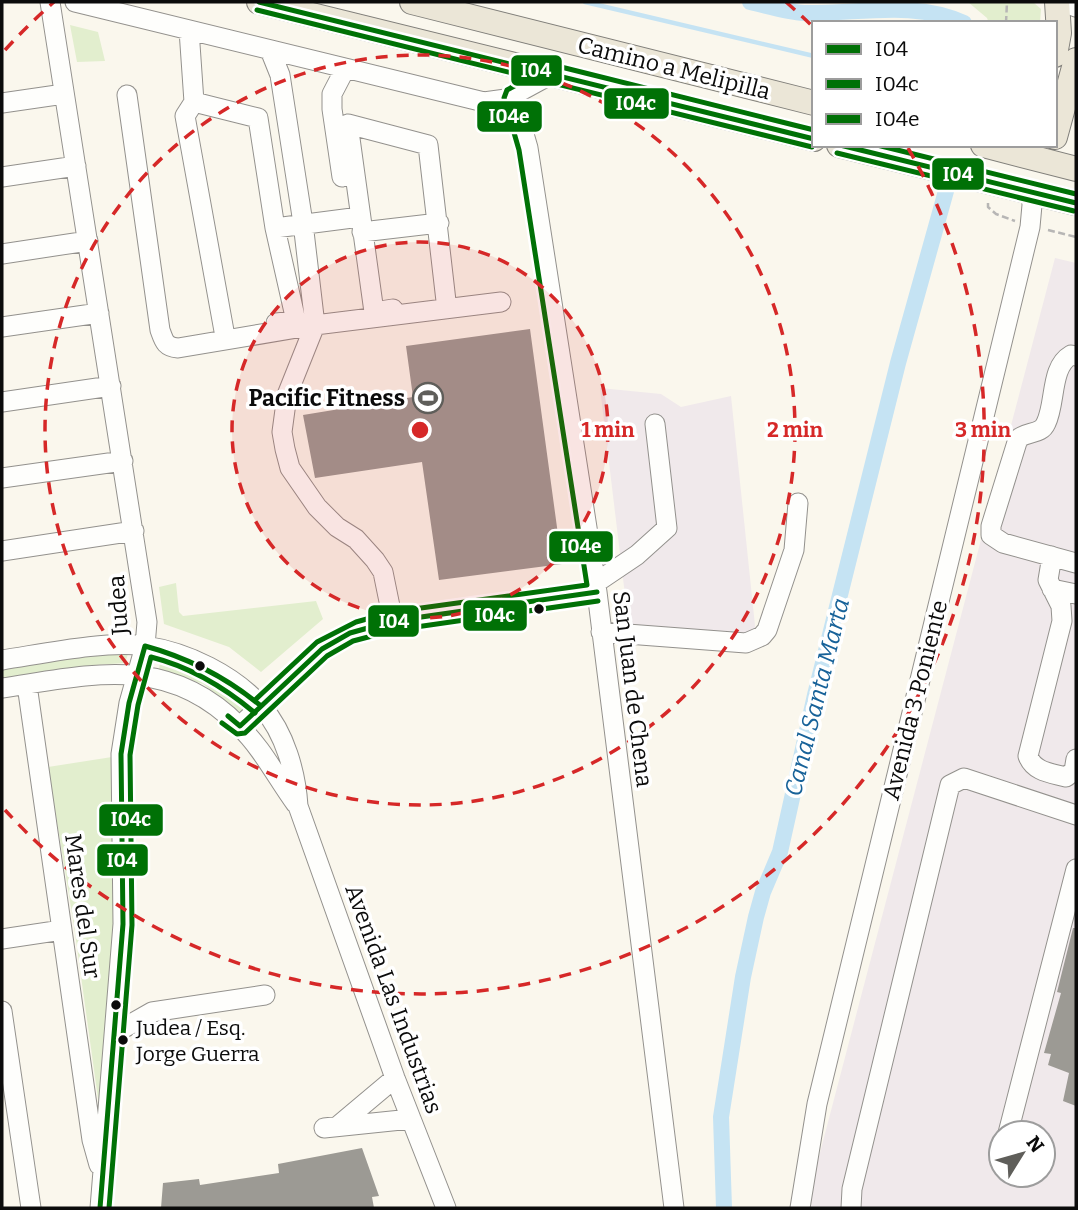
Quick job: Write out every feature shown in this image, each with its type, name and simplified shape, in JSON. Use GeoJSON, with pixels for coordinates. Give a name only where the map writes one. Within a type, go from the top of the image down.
{"type":"FeatureCollection","features":[{"type":"Feature","properties":{"kind":"main road","name":"Camino a Melipilla"},"geometry":{"type":"LineString","coordinates":[[259,2],[812,139]]}},
{"type":"Feature","properties":{"kind":"main road","name":"Camino a Melipilla"},"geometry":{"type":"LineString","coordinates":[[412,2],[812,102]]}},
{"type":"Feature","properties":{"kind":"main road"},"geometry":{"type":"LineString","coordinates":[[1057,44],[1060,2]]}},
{"type":"Feature","properties":{"kind":"main road"},"geometry":{"type":"LineString","coordinates":[[1057,130],[1076,61]]}},
{"type":"Feature","properties":{"kind":"main road"},"geometry":{"type":"LineString","coordinates":[[847,147],[1076,203]]}},
{"type":"Feature","properties":{"kind":"main road"},"geometry":{"type":"LineString","coordinates":[[999,147],[1039,152],[1076,169]]}},
{"type":"Feature","properties":{"kind":"main road","name":"Avenida 3 Poniente"},"geometry":{"type":"LineString","coordinates":[[1031,192],[1039,152]]}},
{"type":"Feature","properties":{"kind":"street","name":"Judea"},"geometry":{"type":"LineString","coordinates":[[50,2],[147,612],[145,646],[125,721],[121,754],[124,911],[100,1208]]}},
{"type":"Feature","properties":{"kind":"street"},"geometry":{"type":"LineString","coordinates":[[75,2],[464,98],[490,102],[513,96],[552,74]]}},
{"type":"Feature","properties":{"kind":"street"},"geometry":{"type":"LineString","coordinates":[[1060,2],[1076,7]]}},
{"type":"Feature","properties":{"kind":"street"},"geometry":{"type":"LineString","coordinates":[[189,30],[194,102],[185,116],[224,331]]}},
{"type":"Feature","properties":{"kind":"street"},"geometry":{"type":"LineString","coordinates":[[270,50],[280,75],[303,223],[315,326],[287,395],[282,432],[290,468],[304,491],[327,519],[356,539],[383,572],[393,621]]}},
{"type":"Feature","properties":{"kind":"street"},"geometry":{"type":"LineString","coordinates":[[127,95],[166,345],[178,348],[502,297],[374,312],[332,109],[332,94],[345,69]]}},
{"type":"Feature","properties":{"kind":"street"},"geometry":{"type":"LineString","coordinates":[[2,103],[64,94]]}},
{"type":"Feature","properties":{"kind":"street","name":"San Juan de Chena"},"geometry":{"type":"LineString","coordinates":[[513,96],[528,148],[596,588],[674,1208]]}},
{"type":"Feature","properties":{"kind":"street"},"geometry":{"type":"LineString","coordinates":[[163,339],[296,321],[275,228],[258,118],[194,102]]}},
{"type":"Feature","properties":{"kind":"street"},"geometry":{"type":"LineString","coordinates":[[366,320],[348,124],[428,145],[446,302]]}},
{"type":"Feature","properties":{"kind":"street"},"geometry":{"type":"LineString","coordinates":[[2,177],[76,166]]}},
{"type":"Feature","properties":{"kind":"street","name":"Avenida 3 Poniente"},"geometry":{"type":"LineString","coordinates":[[800,1208],[817,1104],[1030,227],[1031,192]]}},
{"type":"Feature","properties":{"kind":"street"},"geometry":{"type":"LineString","coordinates":[[275,228],[303,223],[439,223]]}},
{"type":"Feature","properties":{"kind":"street"},"geometry":{"type":"LineString","coordinates":[[2,254],[88,241]]}},
{"type":"Feature","properties":{"kind":"street"},"geometry":{"type":"LineString","coordinates":[[2,327],[99,313]]}},
{"type":"Feature","properties":{"kind":"street"},"geometry":{"type":"LineString","coordinates":[[1076,356],[1071,355],[1060,364],[1049,417],[1044,428],[1018,439],[991,526],[991,535],[1003,543],[1076,563]]}},
{"type":"Feature","properties":{"kind":"street"},"geometry":{"type":"LineString","coordinates":[[2,402],[111,386]]}},
{"type":"Feature","properties":{"kind":"street"},"geometry":{"type":"LineString","coordinates":[[240,726],[332,642],[359,630],[393,621],[596,588],[667,528],[655,424]]}},
{"type":"Feature","properties":{"kind":"street"},"geometry":{"type":"LineString","coordinates":[[2,478],[123,461]]}},
{"type":"Feature","properties":{"kind":"street"},"geometry":{"type":"LineString","coordinates":[[601,632],[746,643],[762,636],[767,630],[794,550],[798,503]]}},
{"type":"Feature","properties":{"kind":"street"},"geometry":{"type":"LineString","coordinates":[[2,551],[134,531]]}},
{"type":"Feature","properties":{"kind":"street"},"geometry":{"type":"LineString","coordinates":[[1052,556],[1048,580],[1060,606],[1062,621],[1028,756],[1037,769],[1066,777],[1074,771],[1076,759]]}},
{"type":"Feature","properties":{"kind":"street"},"geometry":{"type":"LineString","coordinates":[[1052,589],[1076,594]]}},
{"type":"Feature","properties":{"kind":"street","name":"Avenida Las Industrias"},"geometry":{"type":"LineString","coordinates":[[2,660],[94,648],[145,646],[184,656],[216,671],[261,706],[273,723],[294,772],[298,806],[395,1078],[446,1208]]}},
{"type":"Feature","properties":{"kind":"street","name":"Avenida Las Industrias"},"geometry":{"type":"LineString","coordinates":[[2,688],[103,673],[136,674],[188,690],[214,705],[240,726],[298,806]]}},
{"type":"Feature","properties":{"kind":"street","name":"Mares del Sur"},"geometry":{"type":"LineString","coordinates":[[27,685],[92,1140],[103,1174]]}},
{"type":"Feature","properties":{"kind":"street"},"geometry":{"type":"LineString","coordinates":[[851,1208],[852,1189],[950,785],[964,778],[1076,815]]}},
{"type":"Feature","properties":{"kind":"street"},"geometry":{"type":"LineString","coordinates":[[1012,1119],[1076,869]]}},
{"type":"Feature","properties":{"kind":"street"},"geometry":{"type":"LineString","coordinates":[[2,939],[62,930]]}},
{"type":"Feature","properties":{"kind":"street"},"geometry":{"type":"LineString","coordinates":[[115,1033],[152,1012],[265,995]]}},
{"type":"Feature","properties":{"kind":"street"},"geometry":{"type":"LineString","coordinates":[[2,1011],[31,1208]]}},
{"type":"Feature","properties":{"kind":"street"},"geometry":{"type":"LineString","coordinates":[[395,1078],[331,1126],[411,1119]]}},
{"type":"Feature","properties":{"kind":"path"},"geometry":{"type":"LineString","coordinates":[[1006,21],[1007,2]]}},
{"type":"Feature","properties":{"kind":"shaded area"},"geometry":{"type":"Polygon","coordinates":[[[1055,258],[1076,263],[1076,1208],[811,1208],[812,1183],[1055,258]]]}},
{"type":"Feature","properties":{"kind":"shaded area"},"geometry":{"type":"Polygon","coordinates":[[[600,388],[661,394],[681,407],[731,396],[756,635],[629,628],[600,388]]]}},
{"type":"Feature","properties":{"kind":"green space"},"geometry":{"type":"Polygon","coordinates":[[[968,2],[1033,2],[1041,9],[1040,21],[988,21],[968,2]]]}},
{"type":"Feature","properties":{"kind":"green space"},"geometry":{"type":"Polygon","coordinates":[[[70,25],[98,32],[105,61],[77,62],[70,25]]]}},
{"type":"Feature","properties":{"kind":"green space"},"geometry":{"type":"Polygon","coordinates":[[[176,583],[179,612],[183,616],[316,601],[323,619],[261,672],[229,647],[164,624],[159,587],[176,583]]]}},
{"type":"Feature","properties":{"kind":"green space"},"geometry":{"type":"Polygon","coordinates":[[[129,651],[125,663],[2,679],[2,664],[129,651]]]}},
{"type":"Feature","properties":{"kind":"green space"},"geometry":{"type":"Polygon","coordinates":[[[161,658],[208,674],[248,703],[241,713],[203,684],[159,669],[161,658]]]}},
{"type":"Feature","properties":{"kind":"green space"},"geometry":{"type":"Polygon","coordinates":[[[112,757],[117,925],[100,1113],[48,767],[112,757]]]}},
{"type":"Feature","properties":{"kind":"building"},"geometry":{"type":"Polygon","coordinates":[[[530,329],[562,564],[439,580],[422,462],[315,478],[303,415],[413,397],[406,346],[530,329]]]}},
{"type":"Feature","properties":{"kind":"building"},"geometry":{"type":"Polygon","coordinates":[[[1073,928],[1076,928],[1076,1106],[1063,1101],[1069,1073],[1048,1065],[1051,1054],[1044,1053],[1061,993],[1057,992],[1073,928]]]}},
{"type":"Feature","properties":{"kind":"building"},"geometry":{"type":"Polygon","coordinates":[[[362,1148],[379,1196],[372,1197],[374,1208],[161,1208],[163,1183],[199,1179],[200,1185],[279,1173],[278,1164],[362,1148]]]}},
{"type":"Feature","properties":{"kind":"waterway"},"geometry":{"type":"LineString","coordinates":[[585,2],[812,56]]}},
{"type":"Feature","properties":{"kind":"waterway","name":"Canal Santa Marta"},"geometry":{"type":"LineString","coordinates":[[750,2],[804,13],[906,10],[926,12],[959,21]]}},
{"type":"Feature","properties":{"kind":"waterway","name":"Canal Santa Marta"},"geometry":{"type":"LineString","coordinates":[[724,1208],[721,1117],[743,977],[756,917],[780,852],[815,695],[898,363],[946,191]]}},
{"type":"Feature","properties":{"kind":"transit line","name":"I04"},"geometry":{"type":"LineString","coordinates":[[259,2],[812,139]]}},
{"type":"Feature","properties":{"kind":"transit line","name":"I04c"},"geometry":{"type":"LineString","coordinates":[[257,10],[812,147]]}},
{"type":"Feature","properties":{"kind":"transit line","name":"I04e"},"geometry":{"type":"LineString","coordinates":[[255,700],[317,642],[356,622],[392,612],[587,585],[519,150],[504,98],[507,90],[553,65],[812,130]]}},
{"type":"Feature","properties":{"kind":"transit line","name":"I04"},"geometry":{"type":"LineString","coordinates":[[848,147],[1076,203]]}},
{"type":"Feature","properties":{"kind":"transit line","name":"I04e"},"geometry":{"type":"LineString","coordinates":[[885,147],[1076,194]]}},
{"type":"Feature","properties":{"kind":"transit line","name":"I04c"},"geometry":{"type":"LineString","coordinates":[[837,153],[1074,211]]}},
{"type":"Feature","properties":{"kind":"transit line","name":"I04"},"geometry":{"type":"LineString","coordinates":[[228,716],[240,726],[322,649],[350,633],[393,621],[597,592]]}},
{"type":"Feature","properties":{"kind":"transit line","name":"I04c"},"geometry":{"type":"LineString","coordinates":[[222,723],[237,734],[245,733],[327,656],[353,641],[395,630],[598,601]]}},
{"type":"Feature","properties":{"kind":"transit line","name":"I04"},"geometry":{"type":"LineString","coordinates":[[100,1208],[123,924],[121,754],[129,703],[145,646],[177,656],[206,670],[261,706]]}},
{"type":"Feature","properties":{"kind":"transit line","name":"I04c"},"geometry":{"type":"LineString","coordinates":[[109,1208],[132,925],[130,755],[138,705],[151,657],[180,666],[206,679],[255,713]]}},
{"type":"Feature","properties":{"kind":"place","name":"Pacific Fitness"},"geometry":{"type":"Point","coordinates":[428,398]}},
{"type":"Feature","properties":{"kind":"place","name":"Judea / Esq. Jorge Guerra"},"geometry":{"type":"Point","coordinates":[123,1040]}}]}
